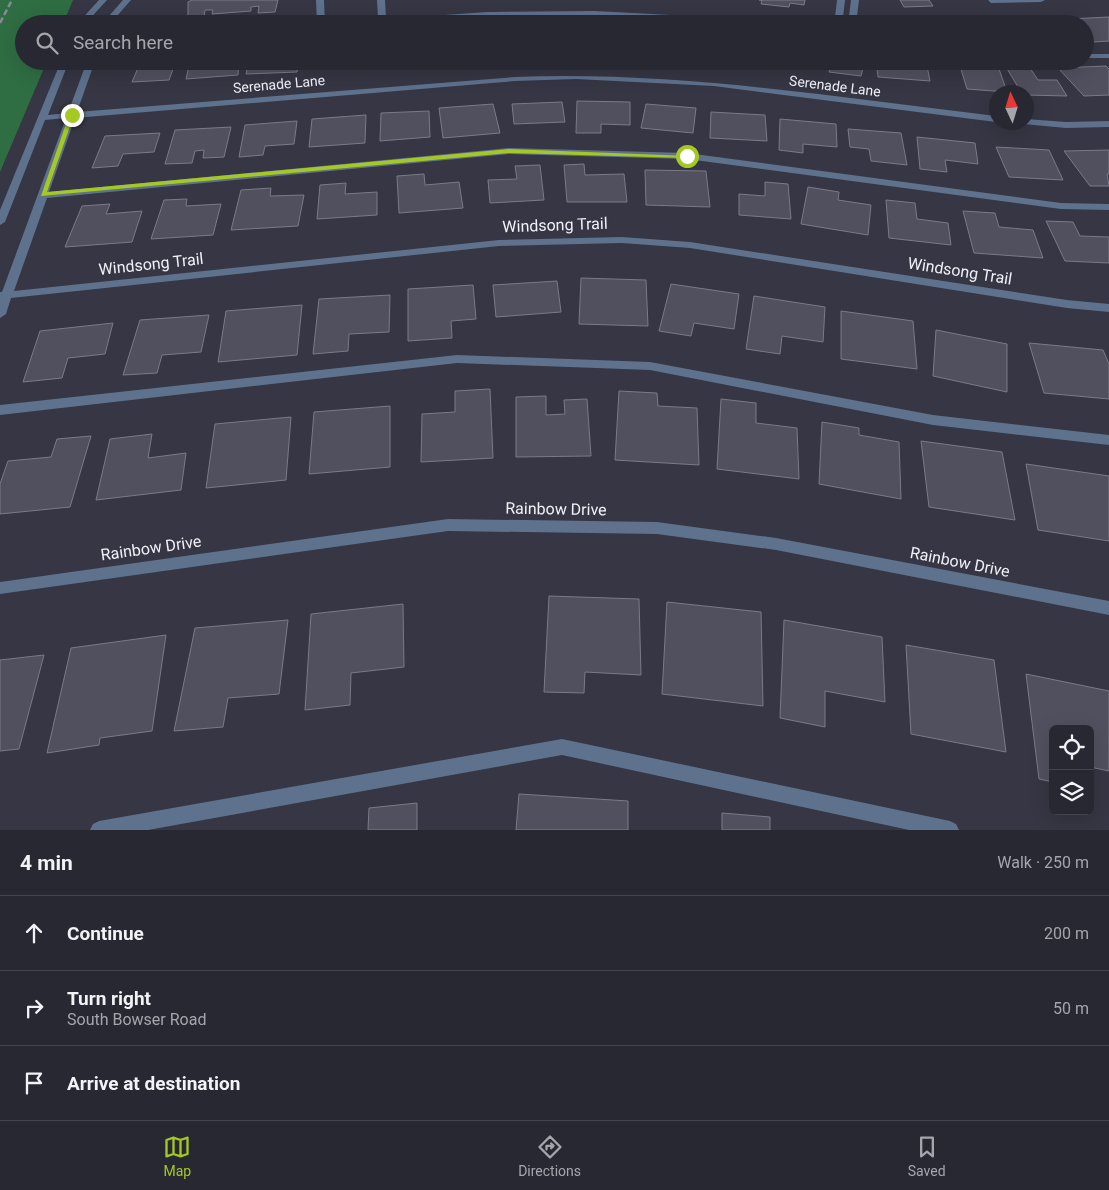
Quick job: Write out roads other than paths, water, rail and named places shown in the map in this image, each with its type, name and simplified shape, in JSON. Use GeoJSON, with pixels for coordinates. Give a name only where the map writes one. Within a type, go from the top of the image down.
{"type":"FeatureCollection","features":[{"type":"Feature","properties":{"kind":"street"},"geometry":{"type":"LineString","coordinates":[[90,15],[104,0]]}},
{"type":"Feature","properties":{"kind":"street"},"geometry":{"type":"LineString","coordinates":[[113,15],[127,0]]}},
{"type":"Feature","properties":{"kind":"street"},"geometry":{"type":"LineString","coordinates":[[320,0],[321,15]]}},
{"type":"Feature","properties":{"kind":"street"},"geometry":{"type":"LineString","coordinates":[[381,0],[382,15]]}},
{"type":"Feature","properties":{"kind":"street"},"geometry":{"type":"LineString","coordinates":[[839,15],[841,0]]}},
{"type":"Feature","properties":{"kind":"street"},"geometry":{"type":"LineString","coordinates":[[853,15],[855,0]]}},
{"type":"Feature","properties":{"kind":"street"},"geometry":{"type":"LineString","coordinates":[[991,1],[1041,0]]}},
{"type":"Feature","properties":{"kind":"street"},"geometry":{"type":"LineString","coordinates":[[473,15],[595,13],[632,15]]}},
{"type":"Feature","properties":{"kind":"street"},"geometry":{"type":"LineString","coordinates":[[1094,56],[1109,56]]}},
{"type":"Feature","properties":{"kind":"street"},"geometry":{"type":"LineString","coordinates":[[0,222],[61,70]]}},
{"type":"Feature","properties":{"kind":"street"},"geometry":{"type":"LineString","coordinates":[[0,314],[3,296],[43,195],[88,70]]}},
{"type":"Feature","properties":{"kind":"street","name":"Serenade Lane"},"geometry":{"type":"LineString","coordinates":[[42,118],[456,84],[576,77],[714,84],[989,118]]}},
{"type":"Feature","properties":{"kind":"street"},"geometry":{"type":"LineString","coordinates":[[1034,123],[1066,125],[1109,124]]}},
{"type":"Feature","properties":{"kind":"street"},"geometry":{"type":"LineString","coordinates":[[43,195],[509,151],[687,156],[1061,206],[1109,206]]}},
{"type":"Feature","properties":{"kind":"street","name":"Windsong Trail"},"geometry":{"type":"LineString","coordinates":[[3,296],[499,243],[622,240],[690,245],[1068,304],[1109,308]]}},
{"type":"Feature","properties":{"kind":"street"},"geometry":{"type":"LineString","coordinates":[[0,410],[457,359],[650,366],[932,420],[1109,440]]}},
{"type":"Feature","properties":{"kind":"street","name":"Rainbow Drive"},"geometry":{"type":"LineString","coordinates":[[0,588],[448,526],[658,528],[776,544],[1109,608]]}},
{"type":"Feature","properties":{"kind":"street"},"geometry":{"type":"LineString","coordinates":[[99,830],[562,747],[950,830]]}},
{"type":"Feature","properties":{"kind":"railway"},"geometry":{"type":"LineString","coordinates":[[0,23],[12,0]]}}]}
